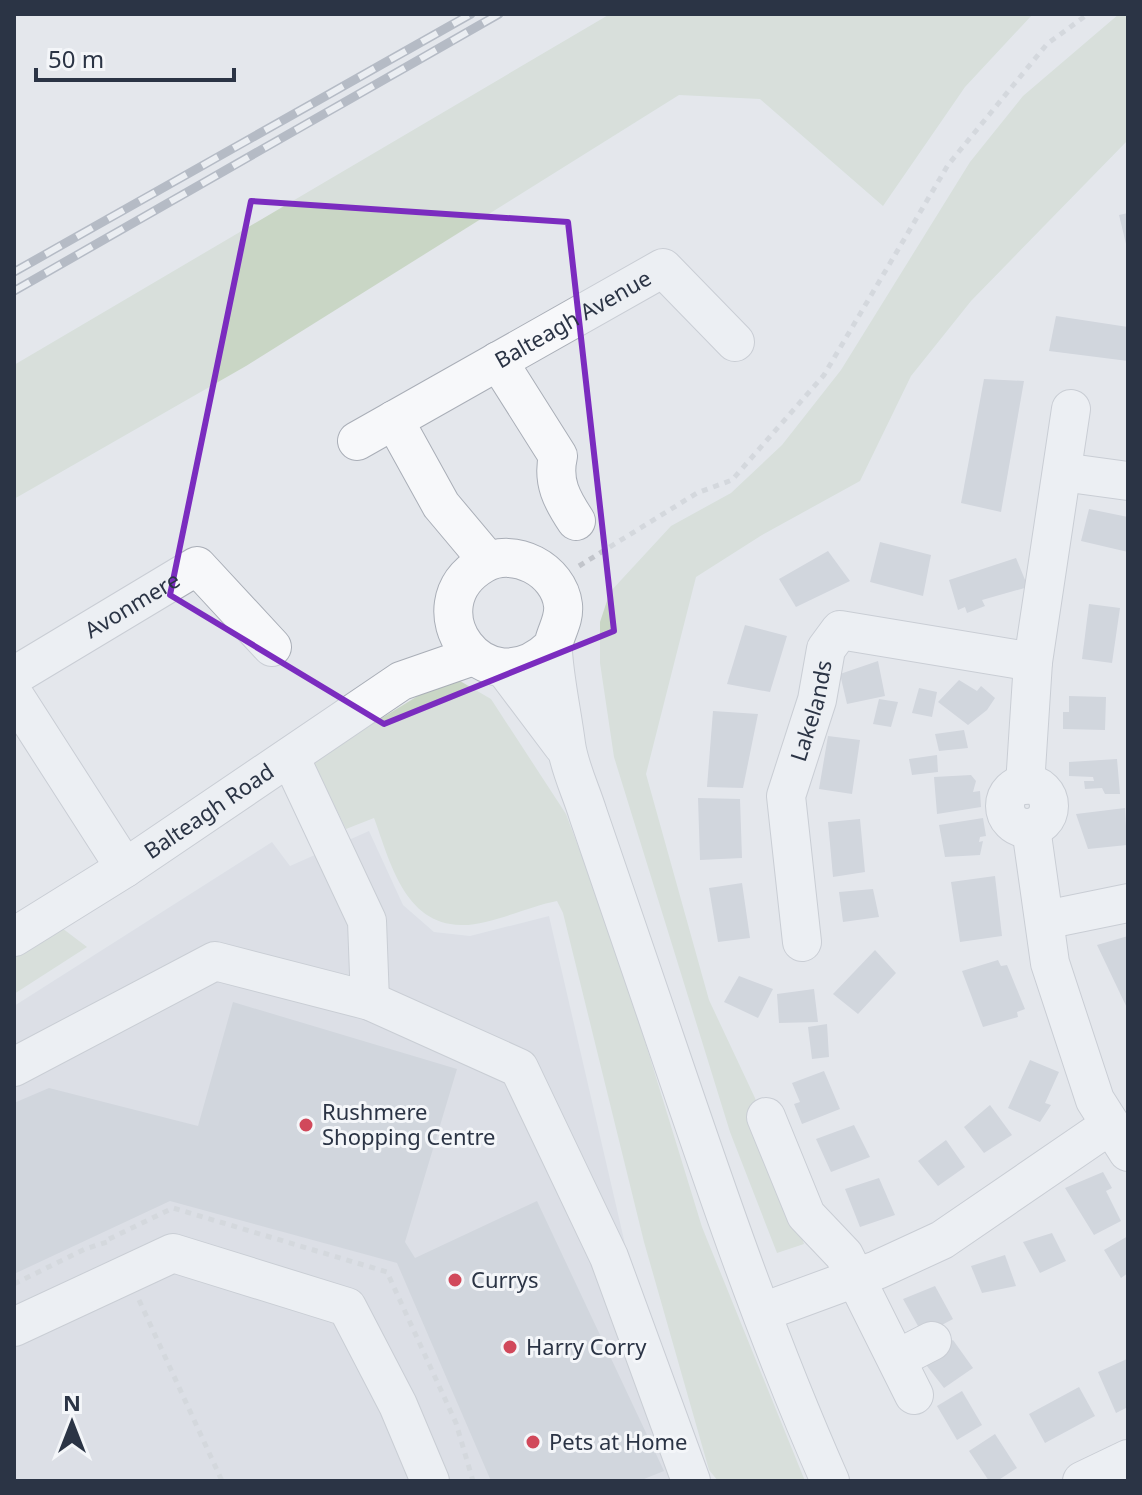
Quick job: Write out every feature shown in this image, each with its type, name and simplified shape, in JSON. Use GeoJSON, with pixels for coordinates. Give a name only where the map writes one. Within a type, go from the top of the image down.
{"type":"FeatureCollection","features":[{"type":"Feature","properties":{"kind":"street","name":"Balteagh Avenue"},"geometry":{"type":"LineString","coordinates":[[357,441],[663,268],[735,342]]}},
{"type":"Feature","properties":{"kind":"street"},"geometry":{"type":"LineString","coordinates":[[498,361],[558,456],[555,471],[560,497],[576,521]]}},
{"type":"Feature","properties":{"kind":"street"},"geometry":{"type":"LineString","coordinates":[[763,1312],[857,1277],[942,1240],[1119,1138],[1095,1100],[1050,963],[1031,828],[1044,821],[1048,799],[1039,788],[1025,785],[1033,662],[1071,409]]}},
{"type":"Feature","properties":{"kind":"street"},"geometry":{"type":"LineString","coordinates":[[394,420],[441,505],[488,561]]}},
{"type":"Feature","properties":{"kind":"street"},"geometry":{"type":"LineString","coordinates":[[1062,472],[1128,481]]}},
{"type":"Feature","properties":{"kind":"street"},"geometry":{"type":"LineString","coordinates":[[489,662],[523,667],[539,659],[552,647],[562,626],[563,603],[554,582],[536,565],[513,558],[488,561],[473,570],[462,583],[453,616],[459,638],[489,662],[567,752]]}},
{"type":"Feature","properties":{"kind":"street","name":"Avonmere"},"geometry":{"type":"LineString","coordinates":[[14,676],[197,566],[272,647]]}},
{"type":"Feature","properties":{"kind":"street","name":"Balteagh Road"},"geometry":{"type":"LineString","coordinates":[[14,937],[110,877],[401,681],[453,616]]}},
{"type":"Feature","properties":{"kind":"street","name":"Lakelands"},"geometry":{"type":"LineString","coordinates":[[804,952],[786,796],[817,700],[826,649],[840,630],[1033,662]]}},
{"type":"Feature","properties":{"kind":"street"},"geometry":{"type":"LineString","coordinates":[[552,647],[567,752],[725,1213],[830,1481]]}},
{"type":"Feature","properties":{"kind":"street","name":"Balteagh Road"},"geometry":{"type":"LineString","coordinates":[[401,681],[489,662]]}},
{"type":"Feature","properties":{"kind":"street"},"geometry":{"type":"LineString","coordinates":[[14,695],[110,877]]}},
{"type":"Feature","properties":{"kind":"street"},"geometry":{"type":"LineString","coordinates":[[290,757],[367,921],[370,1001]]}},
{"type":"Feature","properties":{"kind":"street"},"geometry":{"type":"LineString","coordinates":[[1045,920],[1128,903]]}},
{"type":"Feature","properties":{"kind":"street"},"geometry":{"type":"LineString","coordinates":[[14,1067],[215,961],[370,1001],[519,1068],[609,1257],[691,1481]]}},
{"type":"Feature","properties":{"kind":"street"},"geometry":{"type":"LineString","coordinates":[[766,1117],[806,1215],[844,1255],[914,1395]]}},
{"type":"Feature","properties":{"kind":"street"},"geometry":{"type":"LineString","coordinates":[[14,1327],[173,1253],[347,1307],[398,1405],[430,1481]]}},
{"type":"Feature","properties":{"kind":"street"},"geometry":{"type":"LineString","coordinates":[[897,1359],[932,1341]]}},
{"type":"Feature","properties":{"kind":"street"},"geometry":{"type":"LineString","coordinates":[[1082,1481],[1128,1459]]}},
{"type":"Feature","properties":{"kind":"path"},"geometry":{"type":"LineString","coordinates":[[554,582],[697,493],[732,480],[824,375],[948,165],[1047,44],[1088,14]]}},
{"type":"Feature","properties":{"kind":"path"},"geometry":{"type":"LineString","coordinates":[[14,1284],[109,1239],[222,1481]]}},
{"type":"Feature","properties":{"kind":"highlighted area"},"geometry":{"type":"Polygon","coordinates":[[[251,201],[568,222],[614,631],[384,724],[170,595],[251,201]]]}},
{"type":"Feature","properties":{"kind":"shaded area","name":"Rushmere Shopping Centre"},"geometry":{"type":"Polygon","coordinates":[[[369,831],[403,905],[434,932],[470,936],[549,916],[625,1244],[700,1481],[14,1481],[14,1006],[272,842],[290,866],[369,831]]]}},
{"type":"Feature","properties":{"kind":"green space"},"geometry":{"type":"Polygon","coordinates":[[[610,14],[1033,14],[965,87],[883,206],[760,99],[679,95],[246,366],[14,499],[14,365],[610,14]]]}},
{"type":"Feature","properties":{"kind":"green space"},"geometry":{"type":"Polygon","coordinates":[[[1119,14],[1128,14],[1128,140],[971,301],[911,376],[860,481],[762,535],[696,577],[646,774],[709,1000],[755,1098],[804,1244],[777,1253],[730,1132],[614,757],[600,663],[600,622],[610,592],[671,526],[731,493],[782,445],[841,370],[970,162],[1023,96],[1119,14]]]}},
{"type":"Feature","properties":{"kind":"green space"},"geometry":{"type":"Polygon","coordinates":[[[447,678],[460,681],[491,699],[566,814],[616,947],[702,1227],[805,1481],[718,1481],[709,1470],[644,1242],[563,913],[557,901],[472,924],[442,922],[426,914],[402,887],[374,818],[346,829],[312,761],[447,678]]]}},
{"type":"Feature","properties":{"kind":"green space"},"geometry":{"type":"Polygon","coordinates":[[[58,925],[87,947],[14,994],[14,951],[58,925]]]}},
{"type":"Feature","properties":{"kind":"building"},"geometry":{"type":"Polygon","coordinates":[[[1128,213],[1128,248],[1127,248],[1119,215],[1128,213]]]}},
{"type":"Feature","properties":{"kind":"building"},"geometry":{"type":"Polygon","coordinates":[[[1056,316],[1128,327],[1128,361],[1049,351],[1056,316]]]}},
{"type":"Feature","properties":{"kind":"building"},"geometry":{"type":"Polygon","coordinates":[[[984,379],[1024,381],[1001,512],[961,503],[984,379]]]}},
{"type":"Feature","properties":{"kind":"building"},"geometry":{"type":"Polygon","coordinates":[[[1089,509],[1128,517],[1128,552],[1081,541],[1089,509]]]}},
{"type":"Feature","properties":{"kind":"building"},"geometry":{"type":"Polygon","coordinates":[[[880,542],[931,555],[923,596],[870,582],[880,542]]]}},
{"type":"Feature","properties":{"kind":"building"},"geometry":{"type":"Polygon","coordinates":[[[828,551],[850,581],[796,607],[779,579],[828,551]]]}},
{"type":"Feature","properties":{"kind":"building"},"geometry":{"type":"Polygon","coordinates":[[[1016,558],[1028,587],[982,600],[985,606],[967,613],[965,607],[958,610],[949,580],[1016,558]]]}},
{"type":"Feature","properties":{"kind":"building"},"geometry":{"type":"Polygon","coordinates":[[[1089,604],[1120,608],[1112,663],[1082,659],[1089,604]]]}},
{"type":"Feature","properties":{"kind":"building"},"geometry":{"type":"Polygon","coordinates":[[[745,625],[787,636],[770,692],[727,684],[745,625]]]}},
{"type":"Feature","properties":{"kind":"building"},"geometry":{"type":"Polygon","coordinates":[[[878,661],[885,696],[847,704],[840,674],[878,661]]]}},
{"type":"Feature","properties":{"kind":"building"},"geometry":{"type":"Polygon","coordinates":[[[959,680],[977,691],[981,686],[995,698],[987,710],[968,725],[938,702],[959,680]]]}},
{"type":"Feature","properties":{"kind":"building"},"geometry":{"type":"Polygon","coordinates":[[[919,688],[937,692],[932,717],[912,713],[919,688]]]}},
{"type":"Feature","properties":{"kind":"building"},"geometry":{"type":"Polygon","coordinates":[[[1069,696],[1106,697],[1105,730],[1063,729],[1063,712],[1069,712],[1069,696]]]}},
{"type":"Feature","properties":{"kind":"building"},"geometry":{"type":"Polygon","coordinates":[[[879,699],[898,702],[891,727],[873,724],[879,699]]]}},
{"type":"Feature","properties":{"kind":"building"},"geometry":{"type":"Polygon","coordinates":[[[713,711],[758,714],[743,788],[707,787],[713,711]]]}},
{"type":"Feature","properties":{"kind":"building"},"geometry":{"type":"Polygon","coordinates":[[[964,730],[968,748],[939,751],[935,734],[964,730]]]}},
{"type":"Feature","properties":{"kind":"building"},"geometry":{"type":"Polygon","coordinates":[[[828,736],[860,740],[852,794],[819,789],[828,736]]]}},
{"type":"Feature","properties":{"kind":"building"},"geometry":{"type":"Polygon","coordinates":[[[937,755],[938,772],[912,775],[909,759],[937,755]]]}},
{"type":"Feature","properties":{"kind":"building"},"geometry":{"type":"Polygon","coordinates":[[[1117,759],[1120,794],[1105,794],[1102,788],[1085,789],[1084,781],[1094,781],[1093,777],[1069,776],[1069,762],[1117,759]]]}},
{"type":"Feature","properties":{"kind":"building"},"geometry":{"type":"Polygon","coordinates":[[[971,775],[976,781],[973,792],[980,791],[981,807],[937,814],[934,777],[971,775]]]}},
{"type":"Feature","properties":{"kind":"building"},"geometry":{"type":"Polygon","coordinates":[[[698,798],[740,799],[742,858],[700,860],[698,798]]]}},
{"type":"Feature","properties":{"kind":"building"},"geometry":{"type":"Polygon","coordinates":[[[1125,808],[1127,845],[1088,849],[1076,814],[1125,808]]]}},
{"type":"Feature","properties":{"kind":"building"},"geometry":{"type":"Polygon","coordinates":[[[983,818],[986,836],[980,837],[979,842],[983,841],[980,855],[945,857],[939,825],[983,818]]]}},
{"type":"Feature","properties":{"kind":"building"},"geometry":{"type":"Polygon","coordinates":[[[860,819],[865,872],[833,877],[828,822],[860,819]]]}},
{"type":"Feature","properties":{"kind":"building"},"geometry":{"type":"Polygon","coordinates":[[[995,876],[1002,936],[960,942],[951,882],[995,876]]]}},
{"type":"Feature","properties":{"kind":"building"},"geometry":{"type":"Polygon","coordinates":[[[742,883],[750,938],[718,942],[709,888],[742,883]]]}},
{"type":"Feature","properties":{"kind":"building"},"geometry":{"type":"Polygon","coordinates":[[[873,889],[879,917],[843,922],[839,892],[873,889]]]}},
{"type":"Feature","properties":{"kind":"building"},"geometry":{"type":"Polygon","coordinates":[[[1128,936],[1128,1010],[1097,945],[1128,936]]]}},
{"type":"Feature","properties":{"kind":"building"},"geometry":{"type":"Polygon","coordinates":[[[875,950],[896,973],[858,1014],[833,994],[875,950]]]}},
{"type":"Feature","properties":{"kind":"building"},"geometry":{"type":"Polygon","coordinates":[[[998,960],[1001,966],[1007,965],[1025,1009],[1017,1012],[1018,1017],[983,1027],[962,971],[998,960]]]}},
{"type":"Feature","properties":{"kind":"building"},"geometry":{"type":"Polygon","coordinates":[[[739,976],[773,989],[758,1018],[724,1002],[739,976]]]}},
{"type":"Feature","properties":{"kind":"building"},"geometry":{"type":"Polygon","coordinates":[[[814,989],[818,1022],[779,1023],[777,994],[814,989]]]}},
{"type":"Feature","properties":{"kind":"building"},"geometry":{"type":"Polygon","coordinates":[[[233,1002],[457,1069],[405,1242],[415,1258],[537,1201],[664,1471],[639,1481],[491,1481],[397,1263],[170,1201],[14,1274],[14,1103],[49,1088],[198,1126],[233,1002]]]}},
{"type":"Feature","properties":{"kind":"building"},"geometry":{"type":"Polygon","coordinates":[[[827,1024],[829,1057],[812,1059],[808,1027],[827,1024]]]}},
{"type":"Feature","properties":{"kind":"building"},"geometry":{"type":"Polygon","coordinates":[[[1030,1060],[1059,1072],[1045,1103],[1051,1105],[1040,1122],[1008,1108],[1030,1060]]]}},
{"type":"Feature","properties":{"kind":"building"},"geometry":{"type":"Polygon","coordinates":[[[824,1071],[840,1109],[802,1124],[794,1104],[800,1102],[792,1083],[824,1071]]]}},
{"type":"Feature","properties":{"kind":"building"},"geometry":{"type":"Polygon","coordinates":[[[990,1105],[1012,1135],[984,1153],[964,1127],[990,1105]]]}},
{"type":"Feature","properties":{"kind":"building"},"geometry":{"type":"Polygon","coordinates":[[[854,1125],[870,1157],[831,1172],[816,1139],[854,1125]]]}},
{"type":"Feature","properties":{"kind":"building"},"geometry":{"type":"Polygon","coordinates":[[[946,1140],[965,1167],[938,1186],[918,1161],[946,1140]]]}},
{"type":"Feature","properties":{"kind":"building"},"geometry":{"type":"Polygon","coordinates":[[[1103,1172],[1112,1188],[1106,1191],[1121,1221],[1094,1235],[1065,1188],[1103,1172]]]}},
{"type":"Feature","properties":{"kind":"building"},"geometry":{"type":"Polygon","coordinates":[[[879,1178],[895,1215],[860,1227],[845,1189],[879,1178]]]}},
{"type":"Feature","properties":{"kind":"building"},"geometry":{"type":"Polygon","coordinates":[[[1052,1233],[1066,1261],[1040,1273],[1023,1242],[1052,1233]]]}},
{"type":"Feature","properties":{"kind":"building"},"geometry":{"type":"Polygon","coordinates":[[[1128,1236],[1128,1273],[1121,1278],[1104,1250],[1128,1236]]]}},
{"type":"Feature","properties":{"kind":"building"},"geometry":{"type":"Polygon","coordinates":[[[1005,1255],[1016,1286],[982,1293],[971,1266],[1005,1255]]]}},
{"type":"Feature","properties":{"kind":"building"},"geometry":{"type":"Polygon","coordinates":[[[935,1286],[953,1319],[923,1335],[903,1299],[935,1286]]]}},
{"type":"Feature","properties":{"kind":"building"},"geometry":{"type":"Polygon","coordinates":[[[953,1340],[973,1368],[944,1388],[920,1357],[953,1340]]]}},
{"type":"Feature","properties":{"kind":"building"},"geometry":{"type":"Polygon","coordinates":[[[1127,1359],[1128,1407],[1116,1413],[1098,1372],[1127,1359]]]}},
{"type":"Feature","properties":{"kind":"building"},"geometry":{"type":"Polygon","coordinates":[[[1079,1387],[1095,1416],[1045,1443],[1029,1414],[1079,1387]]]}},
{"type":"Feature","properties":{"kind":"building"},"geometry":{"type":"Polygon","coordinates":[[[962,1391],[982,1425],[957,1440],[937,1406],[962,1391]]]}},
{"type":"Feature","properties":{"kind":"building"},"geometry":{"type":"Polygon","coordinates":[[[995,1434],[1017,1468],[997,1481],[989,1481],[969,1451],[995,1434]]]}},
{"type":"Feature","properties":{"kind":"railway"},"geometry":{"type":"LineString","coordinates":[[14,272],[471,14]]}},
{"type":"Feature","properties":{"kind":"railway"},"geometry":{"type":"LineString","coordinates":[[14,291],[499,14]]}},
{"type":"Feature","properties":{"kind":"place","name":"Rushmere Shopping Centre"},"geometry":{"type":"Point","coordinates":[306,1125]}},
{"type":"Feature","properties":{"kind":"place","name":"Currys"},"geometry":{"type":"Point","coordinates":[455,1280]}},
{"type":"Feature","properties":{"kind":"place","name":"Harry Corry"},"geometry":{"type":"Point","coordinates":[510,1347]}},
{"type":"Feature","properties":{"kind":"place","name":"Pets at Home"},"geometry":{"type":"Point","coordinates":[533,1442]}}]}
